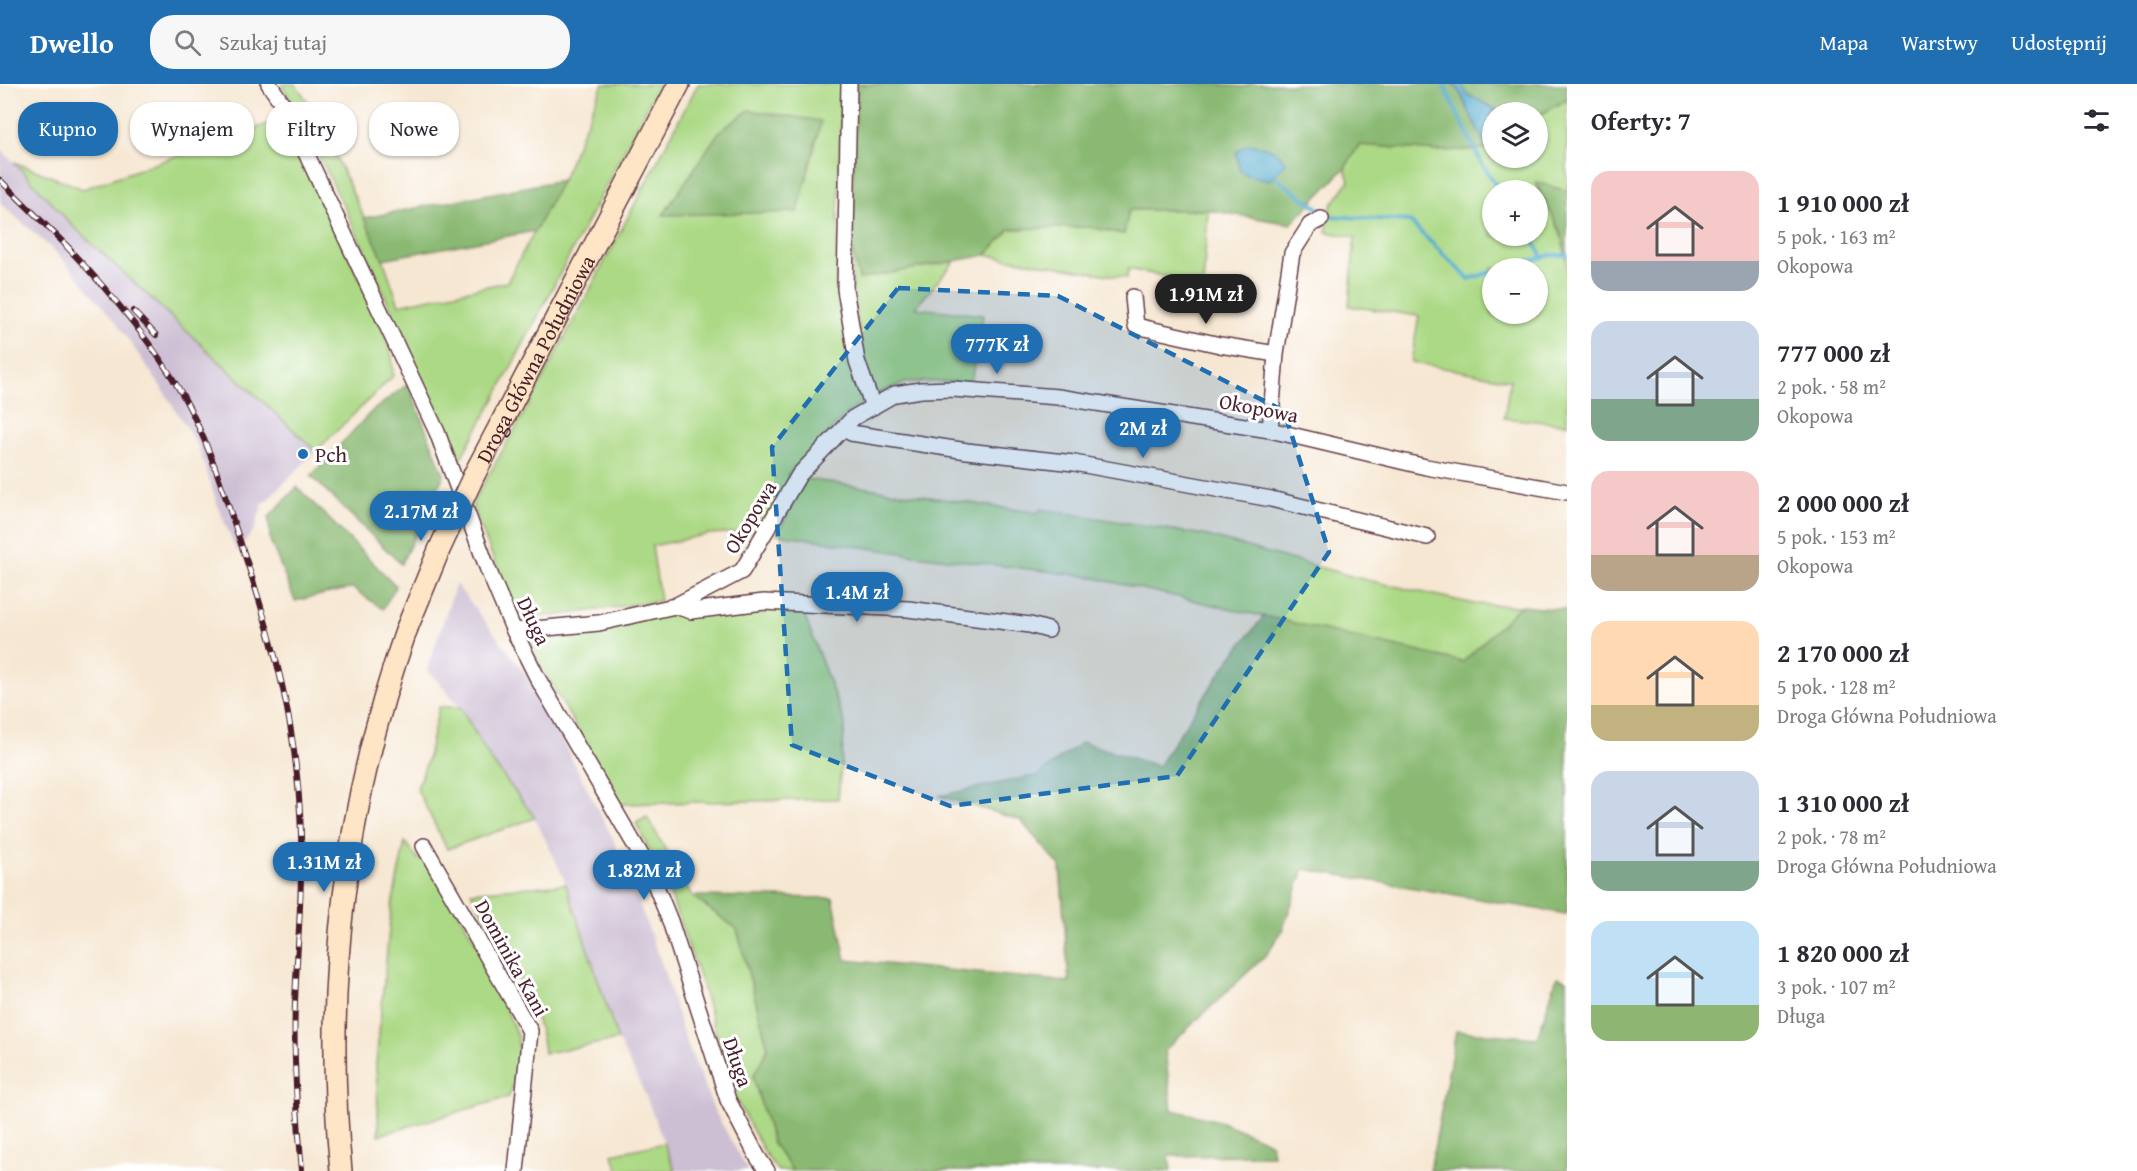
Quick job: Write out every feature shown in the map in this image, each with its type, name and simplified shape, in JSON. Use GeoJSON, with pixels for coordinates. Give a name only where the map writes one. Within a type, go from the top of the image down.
{"type":"FeatureCollection","features":[{"type":"Feature","properties":{"kind":"main road","name":"Droga Główna Południowa"},"geometry":{"type":"LineString","coordinates":[[341,1171],[334,1026],[336,972],[344,891],[353,829],[390,678],[407,628],[439,550],[475,473],[679,84]]}},
{"type":"Feature","properties":{"kind":"street","name":"Długa"},"geometry":{"type":"LineString","coordinates":[[269,84],[284,105],[412,375],[437,432],[514,631],[538,679],[649,869],[670,921],[728,1100],[767,1171]]}},
{"type":"Feature","properties":{"kind":"street"},"geometry":{"type":"LineString","coordinates":[[849,84],[844,289],[857,361],[873,407]]}},
{"type":"Feature","properties":{"kind":"street"},"geometry":{"type":"LineString","coordinates":[[1270,430],[1276,354],[1292,253],[1310,225],[1321,219]]}},
{"type":"Feature","properties":{"kind":"street"},"geometry":{"type":"LineString","coordinates":[[1133,297],[1136,326],[1221,345],[1276,354]]}},
{"type":"Feature","properties":{"kind":"street","name":"Okopowa"},"geometry":{"type":"LineString","coordinates":[[514,631],[599,623],[675,606],[742,571],[799,475],[853,418],[895,394],[921,390],[953,389],[1058,396],[1270,430],[1426,467],[1567,492]]}},
{"type":"Feature","properties":{"kind":"street"},"geometry":{"type":"LineString","coordinates":[[844,428],[851,433],[967,451],[1074,463],[1192,484],[1272,499],[1427,537]]}},
{"type":"Feature","properties":{"kind":"street","name":"Okopowa"},"geometry":{"type":"LineString","coordinates":[[675,606],[691,611],[764,602],[908,609],[1030,625],[1048,630]]}},
{"type":"Feature","properties":{"kind":"street","name":"Dominika Kani"},"geometry":{"type":"LineString","coordinates":[[424,846],[530,1031],[516,1171]]}},
{"type":"Feature","properties":{"kind":"highlighted area"},"geometry":{"type":"Polygon","coordinates":[[[898,288],[1058,296],[1284,411],[1329,552],[1177,776],[950,806],[792,745],[772,447],[898,288]]]}},
{"type":"Feature","properties":{"kind":"shaded area"},"geometry":{"type":"Polygon","coordinates":[[[0,149],[74,227],[306,439],[316,451],[263,504],[255,528],[237,552],[219,509],[198,446],[163,390],[116,322],[60,256],[0,203],[0,149]]]}},
{"type":"Feature","properties":{"kind":"shaded area"},"geometry":{"type":"Polygon","coordinates":[[[456,584],[532,682],[612,837],[663,968],[684,1036],[714,1110],[748,1171],[675,1171],[645,1094],[618,1040],[568,887],[535,818],[491,760],[460,707],[427,669],[456,584]]]}},
{"type":"Feature","properties":{"kind":"green space"},"geometry":{"type":"Polygon","coordinates":[[[282,84],[295,84],[308,102],[291,102],[282,84]]]}},
{"type":"Feature","properties":{"kind":"green space"},"geometry":{"type":"Polygon","coordinates":[[[603,84],[659,84],[494,400],[456,466],[375,272],[319,156],[336,156],[383,259],[399,305],[507,282],[562,180],[603,84]]]}},
{"type":"Feature","properties":{"kind":"green space"},"geometry":{"type":"Polygon","coordinates":[[[698,84],[842,84],[836,287],[848,356],[863,402],[848,413],[787,475],[791,477],[762,531],[709,534],[652,546],[660,601],[553,616],[516,617],[472,504],[535,394],[698,84]]]}},
{"type":"Feature","properties":{"kind":"green space"},"geometry":{"type":"Polygon","coordinates":[[[856,84],[1211,84],[1244,87],[1250,84],[1453,84],[1458,89],[1482,139],[1482,149],[1438,151],[1359,145],[1345,168],[1291,224],[1208,210],[1129,210],[1124,234],[1089,227],[1010,229],[986,255],[859,279],[851,243],[856,84]]]}},
{"type":"Feature","properties":{"kind":"green space"},"geometry":{"type":"Polygon","coordinates":[[[1462,84],[1567,84],[1567,99],[1548,110],[1548,102],[1482,102],[1467,94],[1462,84]]]}},
{"type":"Feature","properties":{"kind":"green space"},"geometry":{"type":"Polygon","coordinates":[[[1567,99],[1567,191],[1548,186],[1548,180],[1482,180],[1482,246],[1548,246],[1548,207],[1560,231],[1567,260],[1567,424],[1504,418],[1510,380],[1411,362],[1419,316],[1349,306],[1355,237],[1326,232],[1331,206],[1349,181],[1345,168],[1359,145],[1438,151],[1482,149],[1482,168],[1548,168],[1548,110],[1567,99]]]}},
{"type":"Feature","properties":{"kind":"green space"},"geometry":{"type":"Polygon","coordinates":[[[749,110],[821,121],[798,212],[663,215],[719,132],[749,110]]]}},
{"type":"Feature","properties":{"kind":"green space"},"geometry":{"type":"Polygon","coordinates":[[[266,125],[266,156],[300,156],[377,314],[392,356],[393,376],[316,451],[74,227],[14,162],[83,189],[177,156],[254,156],[254,129],[266,125]]]}},
{"type":"Feature","properties":{"kind":"green space"},"geometry":{"type":"Polygon","coordinates":[[[562,180],[535,231],[383,259],[364,218],[562,180]]]}},
{"type":"Feature","properties":{"kind":"green space"},"geometry":{"type":"Polygon","coordinates":[[[1548,185],[1567,191],[1567,260],[1560,231],[1548,206],[1548,185]]]}},
{"type":"Feature","properties":{"kind":"green space"},"geometry":{"type":"Polygon","coordinates":[[[1129,210],[1208,210],[1203,284],[1128,269],[1127,278],[986,255],[1010,229],[1089,227],[1124,234],[1129,210]]]}},
{"type":"Feature","properties":{"kind":"green space"},"geometry":{"type":"Polygon","coordinates":[[[851,243],[859,279],[955,261],[915,308],[983,315],[971,382],[908,382],[876,394],[864,362],[853,291],[851,243]]]}},
{"type":"Feature","properties":{"kind":"green space"},"geometry":{"type":"Polygon","coordinates":[[[408,384],[444,475],[401,564],[311,476],[371,412],[408,384]]]}},
{"type":"Feature","properties":{"kind":"green space"},"geometry":{"type":"Polygon","coordinates":[[[806,479],[1039,513],[1040,509],[1204,535],[1354,577],[1474,604],[1520,606],[1463,662],[1086,576],[915,555],[777,534],[806,479]]]}},
{"type":"Feature","properties":{"kind":"green space"},"geometry":{"type":"Polygon","coordinates":[[[297,487],[396,586],[383,609],[352,588],[295,601],[270,540],[269,517],[297,487]]]}},
{"type":"Feature","properties":{"kind":"green space"},"geometry":{"type":"Polygon","coordinates":[[[1520,606],[1567,610],[1567,914],[1304,869],[1282,931],[1266,955],[1165,1050],[1172,1110],[1219,1121],[1271,1143],[1273,1155],[1169,1156],[1171,1171],[793,1171],[773,1144],[753,1077],[768,1048],[737,929],[692,896],[833,898],[846,960],[1069,982],[1060,866],[1020,820],[939,796],[1038,775],[1082,742],[1158,766],[1229,660],[1264,616],[1463,662],[1520,606]]]}},
{"type":"Feature","properties":{"kind":"green space"},"geometry":{"type":"Polygon","coordinates":[[[761,607],[802,609],[845,724],[838,799],[620,804],[527,641],[534,635],[674,610],[761,607]]]}},
{"type":"Feature","properties":{"kind":"green space"},"geometry":{"type":"Polygon","coordinates":[[[439,707],[460,707],[491,760],[535,818],[447,849],[417,789],[427,761],[439,707]]]}},
{"type":"Feature","properties":{"kind":"green space"},"geometry":{"type":"Polygon","coordinates":[[[647,817],[692,896],[737,929],[768,1048],[753,1077],[773,1144],[793,1171],[778,1171],[766,1155],[734,1096],[702,985],[668,888],[636,823],[647,817]]]}},
{"type":"Feature","properties":{"kind":"green space"},"geometry":{"type":"Polygon","coordinates":[[[405,842],[418,859],[429,860],[488,964],[518,1038],[519,1067],[509,1097],[379,1135],[376,1064],[391,910],[405,842]]]}},
{"type":"Feature","properties":{"kind":"green space"},"geometry":{"type":"Polygon","coordinates":[[[566,884],[618,1040],[544,1053],[535,1014],[526,993],[471,892],[566,884]]]}},
{"type":"Feature","properties":{"kind":"green space"},"geometry":{"type":"Polygon","coordinates":[[[1557,977],[1567,980],[1567,1171],[1430,1171],[1456,1031],[1537,1038],[1557,977]]]}},
{"type":"Feature","properties":{"kind":"green space"},"geometry":{"type":"Polygon","coordinates":[[[664,1143],[675,1171],[619,1171],[612,1154],[664,1143]]]}},
{"type":"Feature","properties":{"kind":"water"},"geometry":{"type":"Polygon","coordinates":[[[1453,84],[1462,84],[1467,94],[1482,102],[1482,139],[1458,89],[1453,84]]]}},
{"type":"Feature","properties":{"kind":"water"},"geometry":{"type":"Polygon","coordinates":[[[1248,144],[1270,148],[1278,153],[1286,163],[1270,180],[1250,176],[1240,171],[1236,152],[1248,144]]]}},
{"type":"Feature","properties":{"kind":"waterway"},"geometry":{"type":"LineString","coordinates":[[1443,84],[1482,164],[1492,180]]}},
{"type":"Feature","properties":{"kind":"waterway"},"geometry":{"type":"LineString","coordinates":[[1276,178],[1329,216],[1409,221],[1469,279],[1482,275]]}},
{"type":"Feature","properties":{"kind":"waterway"},"geometry":{"type":"LineString","coordinates":[[1536,246],[1544,257],[1567,255]]}},
{"type":"Feature","properties":{"kind":"railway"},"geometry":{"type":"LineString","coordinates":[[0,180],[71,250]]}},
{"type":"Feature","properties":{"kind":"railway"},"geometry":{"type":"LineString","coordinates":[[66,246],[143,335],[170,374],[191,411],[221,484],[263,614],[282,685],[295,758],[301,835],[295,1045],[302,1171]]}},
{"type":"Feature","properties":{"kind":"railway"},"geometry":{"type":"LineString","coordinates":[[133,311],[156,335]]}},
{"type":"Feature","properties":{"kind":"place","name":"Pch"},"geometry":{"type":"Point","coordinates":[303,454]}}]}
